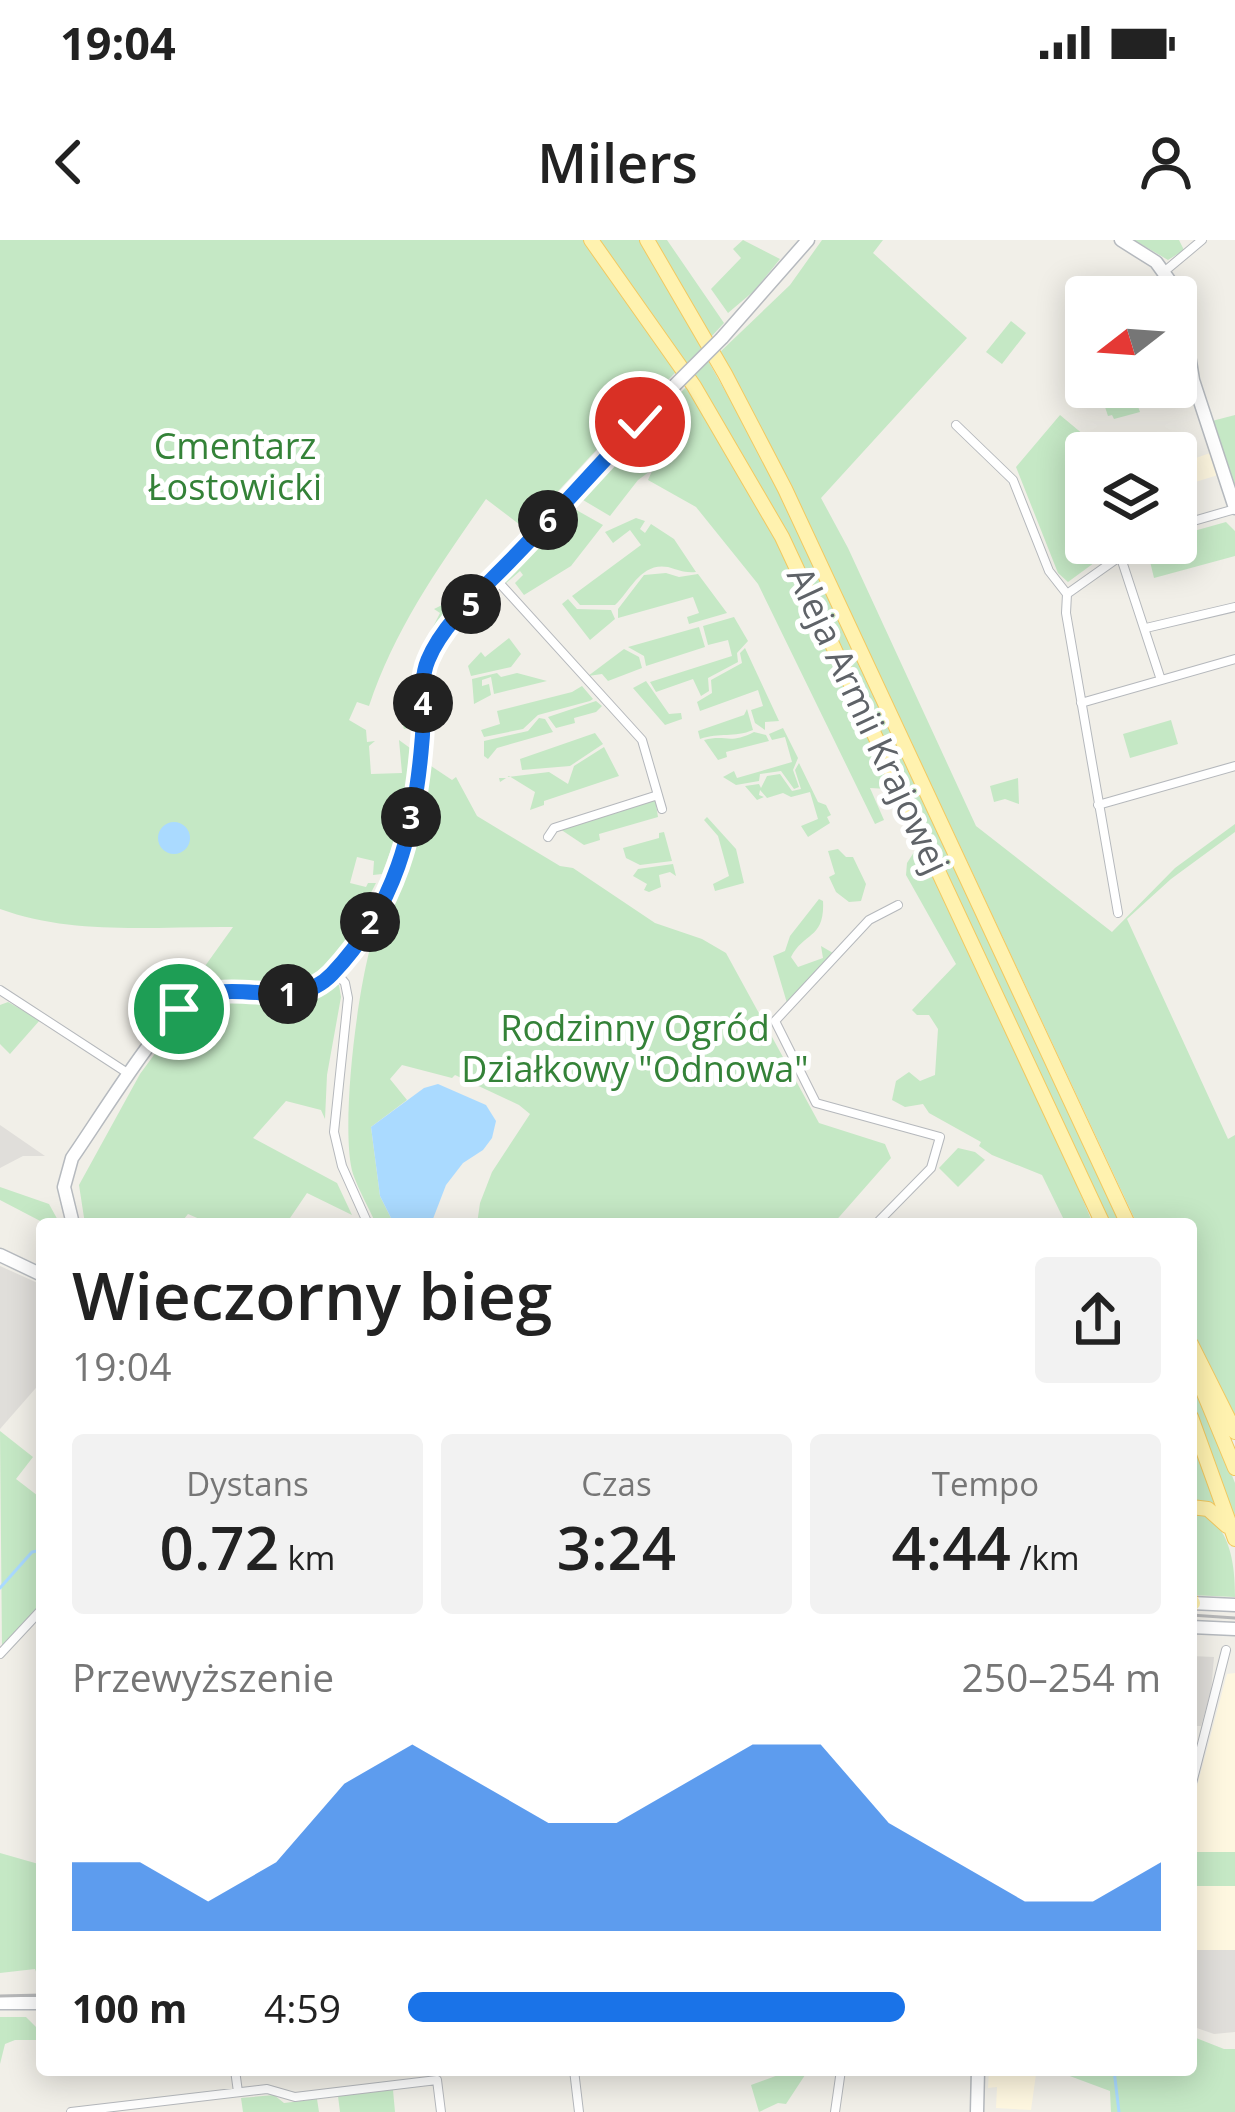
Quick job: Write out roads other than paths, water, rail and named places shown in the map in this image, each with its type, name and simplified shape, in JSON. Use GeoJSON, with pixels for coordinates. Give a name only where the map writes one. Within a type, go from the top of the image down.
{"type":"FeatureCollection","features":[{"type":"Feature","properties":{"kind":"main road","name":"Aleja Armii Krajowej"},"geometry":{"type":"LineString","coordinates":[[591,240],[694,386],[782,537],[1100,1218]]}},
{"type":"Feature","properties":{"kind":"main road","name":"Aleja Armii Krajowej"},"geometry":{"type":"LineString","coordinates":[[646,240],[742,406],[806,531],[1125,1218]]}},
{"type":"Feature","properties":{"kind":"main road"},"geometry":{"type":"LineString","coordinates":[[1197,1356],[1235,1432]]}},
{"type":"Feature","properties":{"kind":"main road"},"geometry":{"type":"LineString","coordinates":[[1197,1376],[1235,1468]]}},
{"type":"Feature","properties":{"kind":"main road"},"geometry":{"type":"LineString","coordinates":[[1197,1434],[1235,1539]]}},
{"type":"Feature","properties":{"kind":"main road"},"geometry":{"type":"LineString","coordinates":[[1197,1508],[1223,1520],[1235,1539]]}},
{"type":"Feature","properties":{"kind":"street"},"geometry":{"type":"LineString","coordinates":[[72,1218],[64,1187],[66,1169],[172,1016],[196,996],[223,989],[290,994],[318,986],[335,971],[383,903],[400,868],[422,750],[428,659],[494,577],[722,338],[808,240]]}},
{"type":"Feature","properties":{"kind":"street"},"geometry":{"type":"LineString","coordinates":[[1121,240],[1165,271],[1182,300],[1193,380],[1235,508],[1197,520]]}},
{"type":"Feature","properties":{"kind":"street"},"geometry":{"type":"LineString","coordinates":[[1165,271],[1202,240]]}},
{"type":"Feature","properties":{"kind":"street"},"geometry":{"type":"LineString","coordinates":[[956,425],[1013,480],[1049,571],[1067,594],[1066,613],[1118,913]]}},
{"type":"Feature","properties":{"kind":"street"},"geometry":{"type":"LineString","coordinates":[[1067,594],[1108,564]]}},
{"type":"Feature","properties":{"kind":"street"},"geometry":{"type":"LineString","coordinates":[[1123,564],[1161,680]]}},
{"type":"Feature","properties":{"kind":"street"},"geometry":{"type":"LineString","coordinates":[[494,577],[642,740],[662,808]]}},
{"type":"Feature","properties":{"kind":"street"},"geometry":{"type":"LineString","coordinates":[[1146,628],[1235,607]]}},
{"type":"Feature","properties":{"kind":"street"},"geometry":{"type":"LineString","coordinates":[[1081,703],[1235,659]]}},
{"type":"Feature","properties":{"kind":"street"},"geometry":{"type":"LineString","coordinates":[[1098,805],[1235,766]]}},
{"type":"Feature","properties":{"kind":"street"},"geometry":{"type":"LineString","coordinates":[[548,836],[554,828],[658,795]]}},
{"type":"Feature","properties":{"kind":"street"},"geometry":{"type":"LineString","coordinates":[[882,1218],[931,1168],[940,1137],[816,1103],[775,1022],[869,920],[898,905]]}},
{"type":"Feature","properties":{"kind":"street"},"geometry":{"type":"LineString","coordinates":[[335,971],[348,998],[334,1112],[336,1149],[365,1218]]}},
{"type":"Feature","properties":{"kind":"street"},"geometry":{"type":"LineString","coordinates":[[0,990],[131,1075]]}},
{"type":"Feature","properties":{"kind":"street"},"geometry":{"type":"LineString","coordinates":[[0,1255],[36,1272]]}},
{"type":"Feature","properties":{"kind":"street"},"geometry":{"type":"LineString","coordinates":[[1197,1602],[1235,1605]]}},
{"type":"Feature","properties":{"kind":"street"},"geometry":{"type":"LineString","coordinates":[[0,1654],[36,1615]]}},
{"type":"Feature","properties":{"kind":"street"},"geometry":{"type":"LineString","coordinates":[[1197,1627],[1235,1629]]}},
{"type":"Feature","properties":{"kind":"street"},"geometry":{"type":"LineString","coordinates":[[1197,1764],[1226,1650]]}},
{"type":"Feature","properties":{"kind":"street"},"geometry":{"type":"LineString","coordinates":[[0,2003],[36,2003]]}},
{"type":"Feature","properties":{"kind":"street"},"geometry":{"type":"LineString","coordinates":[[236,2076],[238,2092]]}},
{"type":"Feature","properties":{"kind":"street"},"geometry":{"type":"LineString","coordinates":[[575,2076],[579,2112]]}},
{"type":"Feature","properties":{"kind":"street"},"geometry":{"type":"LineString","coordinates":[[835,2112],[840,2076]]}},
{"type":"Feature","properties":{"kind":"street"},"geometry":{"type":"LineString","coordinates":[[976,2112],[977,2076]]}},
{"type":"Feature","properties":{"kind":"street"},"geometry":{"type":"LineString","coordinates":[[70,2112],[238,2092],[270,2090],[295,2097],[437,2080],[441,2112]]}},
{"type":"Feature","properties":{"kind":"water"},"geometry":{"type":"Polygon","coordinates":[[[174,822],[185,827],[190,838],[185,849],[174,854],[163,849],[158,838],[163,827],[174,822]]]}},
{"type":"Feature","properties":{"kind":"water"},"geometry":{"type":"Polygon","coordinates":[[[438,1084],[486,1105],[496,1121],[492,1138],[446,1185],[433,1218],[391,1218],[380,1196],[371,1127],[424,1088],[438,1084]]]}},
{"type":"Feature","properties":{"kind":"waterway"},"geometry":{"type":"LineString","coordinates":[[0,1588],[36,1551]]}},
{"type":"Feature","properties":{"kind":"waterway"},"geometry":{"type":"LineString","coordinates":[[1115,2076],[1119,2112]]}},
{"type":"Feature","properties":{"kind":"tram line"},"geometry":{"type":"LineString","coordinates":[[1197,1615],[1235,1618]]}},
{"type":"Feature","properties":{"kind":"tram line"},"geometry":{"type":"LineString","coordinates":[[0,1996],[36,1995]]}},
{"type":"Feature","properties":{"kind":"park label","name":"Cmentarz Łostowicki"},"geometry":{"type":"Point","coordinates":[235,466]}},
{"type":"Feature","properties":{"kind":"park label","name":"Rodzinny Ogród Działkowy \"Odnowa\""},"geometry":{"type":"Point","coordinates":[635,1048]}}]}
